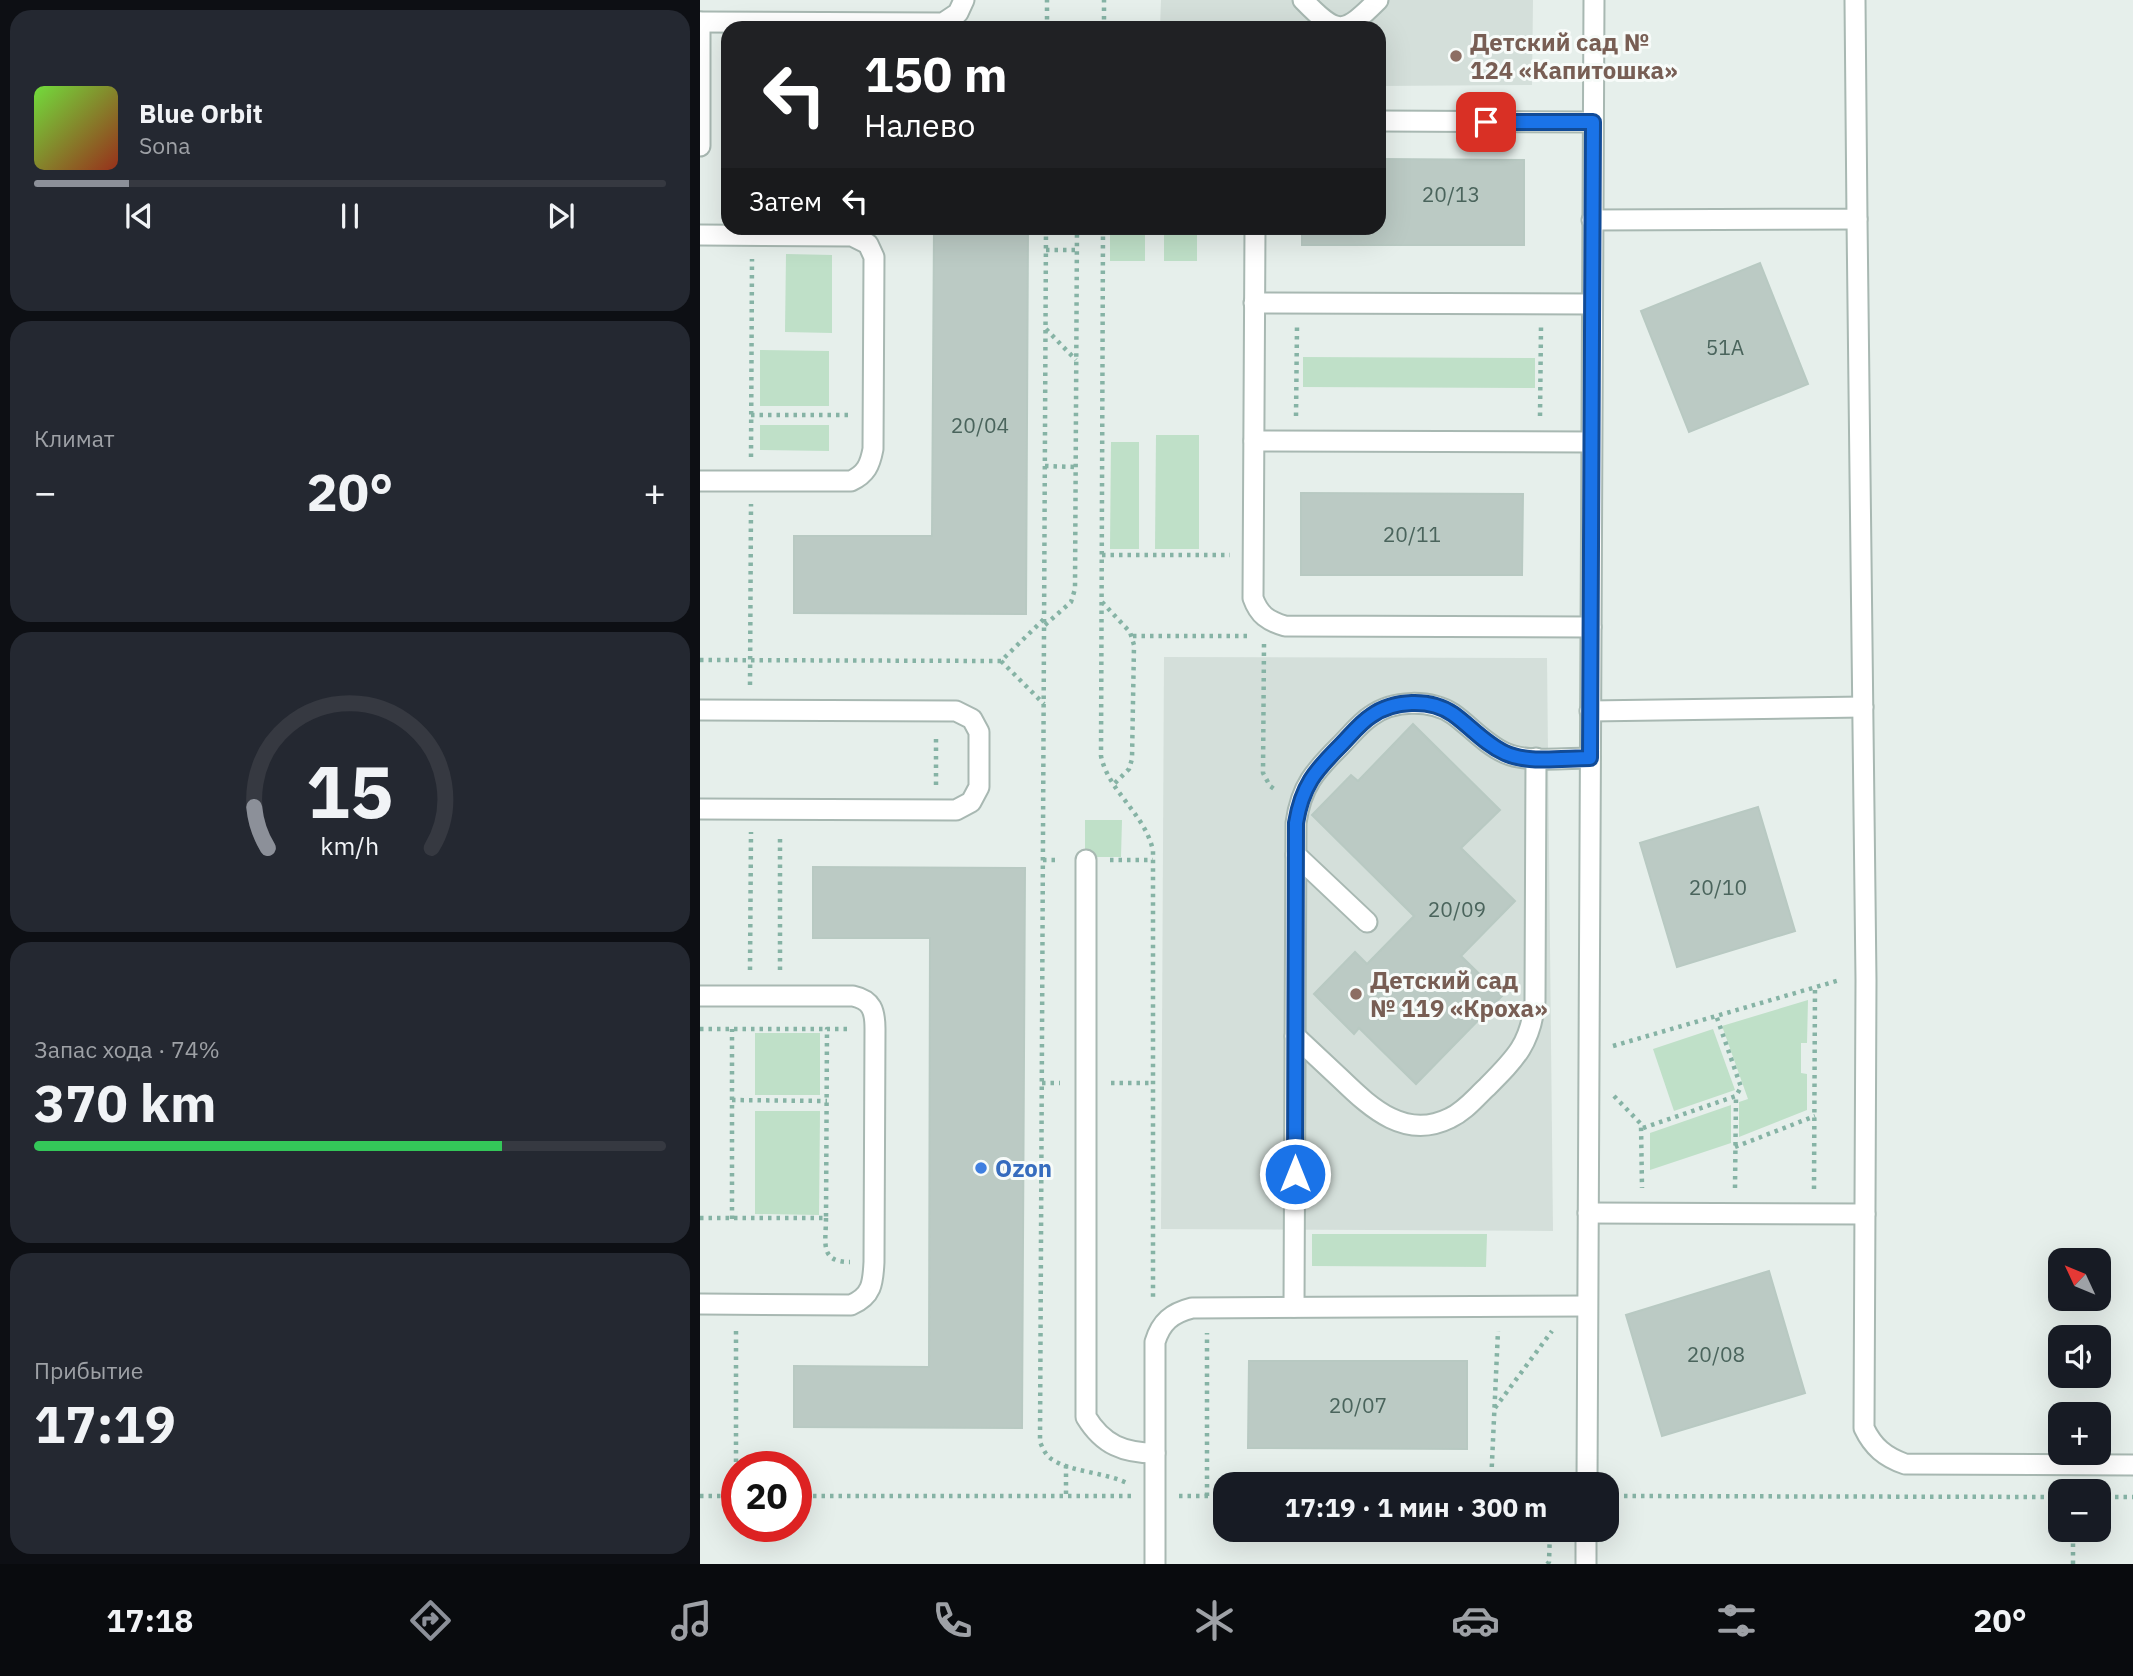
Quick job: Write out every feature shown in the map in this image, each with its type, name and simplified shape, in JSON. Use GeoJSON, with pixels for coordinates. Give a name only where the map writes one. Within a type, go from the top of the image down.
{"type":"FeatureCollection","features":[{"type":"Feature","properties":{"kind":"lane"},"geometry":{"type":"LineString","coordinates":[[948,21],[958,13],[964,0]]}},
{"type":"Feature","properties":{"kind":"lane"},"geometry":{"type":"LineString","coordinates":[[1303,0],[1324,21]]}},
{"type":"Feature","properties":{"kind":"lane"},"geometry":{"type":"LineString","coordinates":[[1357,21],[1378,0]]}},
{"type":"Feature","properties":{"kind":"lane"},"geometry":{"type":"LineString","coordinates":[[1586,1472],[1579,1306],[1588,1213],[1594,0]]}},
{"type":"Feature","properties":{"kind":"lane"},"geometry":{"type":"LineString","coordinates":[[1855,0],[1866,980],[1864,1428],[1879,1450],[1905,1465],[2133,1465]]}},
{"type":"Feature","properties":{"kind":"lane"},"geometry":{"type":"LineString","coordinates":[[700,146],[700,22],[721,22]]}},
{"type":"Feature","properties":{"kind":"lane"},"geometry":{"type":"LineString","coordinates":[[1386,121],[1593,122]]}},
{"type":"Feature","properties":{"kind":"lane"},"geometry":{"type":"LineString","coordinates":[[1592,220],[1857,219]]}},
{"type":"Feature","properties":{"kind":"lane"},"geometry":{"type":"LineString","coordinates":[[1255,235],[1253,598],[1261,615],[1284,626],[1591,627]]}},
{"type":"Feature","properties":{"kind":"lane"},"geometry":{"type":"LineString","coordinates":[[700,236],[852,236],[869,244],[874,257],[873,415],[871,462],[866,471],[851,481],[700,481]]}},
{"type":"Feature","properties":{"kind":"lane"},"geometry":{"type":"LineString","coordinates":[[1254,303],[1592,304]]}},
{"type":"Feature","properties":{"kind":"lane"},"geometry":{"type":"LineString","coordinates":[[1254,441],[1591,442]]}},
{"type":"Feature","properties":{"kind":"lane"},"geometry":{"type":"LineString","coordinates":[[1294,1307],[1296,823],[1301,800],[1315,771],[1369,716],[1395,705],[1414,703],[1432,705],[1450,712],[1504,753],[1536,758],[1590,758]]}},
{"type":"Feature","properties":{"kind":"lane"},"geometry":{"type":"LineString","coordinates":[[1590,711],[1863,707]]}},
{"type":"Feature","properties":{"kind":"lane"},"geometry":{"type":"LineString","coordinates":[[700,710],[956,711],[972,719],[979,732],[979,787],[971,802],[956,810],[700,809]]}},
{"type":"Feature","properties":{"kind":"lane"},"geometry":{"type":"LineString","coordinates":[[1295,1036],[1371,1107],[1393,1121],[1409,1125],[1426,1126],[1452,1117],[1465,1109],[1515,1059],[1529,1034],[1535,1001],[1536,758]]}},
{"type":"Feature","properties":{"kind":"lane"},"geometry":{"type":"LineString","coordinates":[[1296,855],[1367,922]]}},
{"type":"Feature","properties":{"kind":"lane"},"geometry":{"type":"LineString","coordinates":[[1086,860],[1086,1417],[1100,1436],[1110,1444],[1135,1453],[1155,1453]]}},
{"type":"Feature","properties":{"kind":"lane"},"geometry":{"type":"LineString","coordinates":[[700,996],[852,996],[862,998],[875,1012],[874,1262],[871,1290],[851,1305],[700,1304]]}},
{"type":"Feature","properties":{"kind":"lane"},"geometry":{"type":"LineString","coordinates":[[1588,1213],[1865,1214]]}},
{"type":"Feature","properties":{"kind":"lane"},"geometry":{"type":"LineString","coordinates":[[1155,1564],[1155,1342],[1163,1324],[1179,1311],[1192,1308],[1579,1306]]}},
{"type":"Feature","properties":{"kind":"lane"},"geometry":{"type":"LineString","coordinates":[[1586,1542],[1586,1564]]}},
{"type":"Feature","properties":{"kind":"path"},"geometry":{"type":"LineString","coordinates":[[1047,0],[1047,21]]}},
{"type":"Feature","properties":{"kind":"path"},"geometry":{"type":"LineString","coordinates":[[1104,0],[1104,21]]}},
{"type":"Feature","properties":{"kind":"path"},"geometry":{"type":"LineString","coordinates":[[1046,235],[1040,1442],[1049,1457],[1066,1465],[1104,1474],[1156,1496]]}},
{"type":"Feature","properties":{"kind":"path"},"geometry":{"type":"LineString","coordinates":[[1044,625],[1074,598],[1077,235]]}},
{"type":"Feature","properties":{"kind":"path"},"geometry":{"type":"LineString","coordinates":[[1103,235],[1101,756],[1103,765],[1148,835],[1152,846],[1151,1283],[1153,1302],[1163,1324]]}},
{"type":"Feature","properties":{"kind":"path"},"geometry":{"type":"LineString","coordinates":[[1046,250],[1077,250]]}},
{"type":"Feature","properties":{"kind":"path"},"geometry":{"type":"LineString","coordinates":[[1296,441],[1297,303]]}},
{"type":"Feature","properties":{"kind":"path"},"geometry":{"type":"LineString","coordinates":[[1540,442],[1541,304]]}},
{"type":"Feature","properties":{"kind":"path"},"geometry":{"type":"LineString","coordinates":[[1045,329],[1076,360]]}},
{"type":"Feature","properties":{"kind":"path"},"geometry":{"type":"LineString","coordinates":[[751,415],[873,415]]}},
{"type":"Feature","properties":{"kind":"path"},"geometry":{"type":"LineString","coordinates":[[1045,466],[1076,467]]}},
{"type":"Feature","properties":{"kind":"path"},"geometry":{"type":"LineString","coordinates":[[1102,555],[1253,555]]}},
{"type":"Feature","properties":{"kind":"path"},"geometry":{"type":"LineString","coordinates":[[1101,601],[1133,636],[1132,759],[1129,769],[1114,784]]}},
{"type":"Feature","properties":{"kind":"path"},"geometry":{"type":"LineString","coordinates":[[1001,661],[1044,618]]}},
{"type":"Feature","properties":{"kind":"path"},"geometry":{"type":"LineString","coordinates":[[1133,636],[1250,636]]}},
{"type":"Feature","properties":{"kind":"path"},"geometry":{"type":"LineString","coordinates":[[1264,636],[1263,772],[1270,786],[1301,800]]}},
{"type":"Feature","properties":{"kind":"path"},"geometry":{"type":"LineString","coordinates":[[700,660],[1001,661],[1044,704]]}},
{"type":"Feature","properties":{"kind":"path"},"geometry":{"type":"LineString","coordinates":[[936,711],[936,810]]}},
{"type":"Feature","properties":{"kind":"path"},"geometry":{"type":"LineString","coordinates":[[779,996],[780,809]]}},
{"type":"Feature","properties":{"kind":"path"},"geometry":{"type":"LineString","coordinates":[[750,996],[751,810]]}},
{"type":"Feature","properties":{"kind":"path"},"geometry":{"type":"LineString","coordinates":[[1086,860],[1153,860]]}},
{"type":"Feature","properties":{"kind":"path"},"geometry":{"type":"LineString","coordinates":[[1643,1213],[1643,1128],[1640,1121],[1589,1062],[1717,1015],[1833,981],[1866,980]]}},
{"type":"Feature","properties":{"kind":"path"},"geometry":{"type":"LineString","coordinates":[[1814,1214],[1815,986]]}},
{"type":"Feature","properties":{"kind":"path"},"geometry":{"type":"LineString","coordinates":[[1717,1015],[1741,1087],[1736,1096],[1735,1214]]}},
{"type":"Feature","properties":{"kind":"path"},"geometry":{"type":"LineString","coordinates":[[700,1029],[875,1029]]}},
{"type":"Feature","properties":{"kind":"path"},"geometry":{"type":"LineString","coordinates":[[732,1029],[732,1219]]}},
{"type":"Feature","properties":{"kind":"path"},"geometry":{"type":"LineString","coordinates":[[827,1029],[826,1252],[829,1257],[842,1262],[874,1262]]}},
{"type":"Feature","properties":{"kind":"path"},"geometry":{"type":"LineString","coordinates":[[1643,1128],[1736,1096]]}},
{"type":"Feature","properties":{"kind":"path"},"geometry":{"type":"LineString","coordinates":[[732,1100],[827,1101]]}},
{"type":"Feature","properties":{"kind":"path"},"geometry":{"type":"LineString","coordinates":[[1735,1147],[1815,1116]]}},
{"type":"Feature","properties":{"kind":"path"},"geometry":{"type":"LineString","coordinates":[[700,1218],[826,1218]]}},
{"type":"Feature","properties":{"kind":"path"},"geometry":{"type":"LineString","coordinates":[[736,1305],[736,1451]]}},
{"type":"Feature","properties":{"kind":"path"},"geometry":{"type":"LineString","coordinates":[[1494,1409],[1579,1306]]}},
{"type":"Feature","properties":{"kind":"path"},"geometry":{"type":"LineString","coordinates":[[1491,1472],[1500,1307]]}},
{"type":"Feature","properties":{"kind":"path"},"geometry":{"type":"LineString","coordinates":[[1207,1308],[1207,1496]]}},
{"type":"Feature","properties":{"kind":"path"},"geometry":{"type":"LineString","coordinates":[[1066,1465],[1066,1496]]}},
{"type":"Feature","properties":{"kind":"path"},"geometry":{"type":"LineString","coordinates":[[700,1496],[721,1496]]}},
{"type":"Feature","properties":{"kind":"path"},"geometry":{"type":"LineString","coordinates":[[812,1496],[1213,1496]]}},
{"type":"Feature","properties":{"kind":"path"},"geometry":{"type":"LineString","coordinates":[[1619,1496],[2048,1497]]}},
{"type":"Feature","properties":{"kind":"path"},"geometry":{"type":"LineString","coordinates":[[2111,1497],[2133,1497]]}},
{"type":"Feature","properties":{"kind":"path"},"geometry":{"type":"LineString","coordinates":[[1547,1564],[1550,1542]]}},
{"type":"Feature","properties":{"kind":"path"},"geometry":{"type":"LineString","coordinates":[[2073,1542],[2073,1564]]}},
{"type":"Feature","properties":{"kind":"shaded area","name":"Детский сад № 124 «Капитошка»"},"geometry":{"type":"Polygon","coordinates":[[[1161,0],[1533,0],[1532,85],[1386,86],[1386,21],[1160,21],[1161,0]]]}},
{"type":"Feature","properties":{"kind":"shaded area","name":"Детский сад № 119 «Кроха»"},"geometry":{"type":"Polygon","coordinates":[[[1164,657],[1547,658],[1553,1231],[1161,1229],[1164,657]]]}},
{"type":"Feature","properties":{"kind":"green space"},"geometry":{"type":"Polygon","coordinates":[[[1110,235],[1145,235],[1145,261],[1110,261],[1110,235]]]}},
{"type":"Feature","properties":{"kind":"green space"},"geometry":{"type":"Polygon","coordinates":[[[1164,235],[1197,235],[1197,261],[1164,261],[1164,235]]]}},
{"type":"Feature","properties":{"kind":"green space"},"geometry":{"type":"Polygon","coordinates":[[[786,254],[832,255],[832,333],[785,332],[786,254]]]}},
{"type":"Feature","properties":{"kind":"green space"},"geometry":{"type":"Polygon","coordinates":[[[760,350],[829,351],[829,406],[760,406],[760,350]]]}},
{"type":"Feature","properties":{"kind":"green space"},"geometry":{"type":"Polygon","coordinates":[[[1303,357],[1535,358],[1535,388],[1303,387],[1303,357]]]}},
{"type":"Feature","properties":{"kind":"green space"},"geometry":{"type":"Polygon","coordinates":[[[760,425],[829,425],[829,451],[760,450],[760,425]]]}},
{"type":"Feature","properties":{"kind":"green space"},"geometry":{"type":"Polygon","coordinates":[[[1156,435],[1199,435],[1199,549],[1155,549],[1156,435]]]}},
{"type":"Feature","properties":{"kind":"green space"},"geometry":{"type":"Polygon","coordinates":[[[1111,442],[1139,442],[1139,549],[1110,549],[1111,442]]]}},
{"type":"Feature","properties":{"kind":"green space"},"geometry":{"type":"Polygon","coordinates":[[[1085,820],[1122,820],[1121,857],[1085,857],[1085,820]]]}},
{"type":"Feature","properties":{"kind":"green space"},"geometry":{"type":"Polygon","coordinates":[[[1808,1000],[1807,1043],[1801,1043],[1801,1073],[1807,1074],[1807,1110],[1739,1137],[1739,1102],[1748,1099],[1722,1026],[1808,1000]]]}},
{"type":"Feature","properties":{"kind":"green space"},"geometry":{"type":"Polygon","coordinates":[[[1713,1029],[1735,1090],[1674,1111],[1653,1049],[1713,1029]]]}},
{"type":"Feature","properties":{"kind":"green space"},"geometry":{"type":"Polygon","coordinates":[[[755,1033],[820,1033],[820,1095],[755,1095],[755,1033]]]}},
{"type":"Feature","properties":{"kind":"green space"},"geometry":{"type":"Polygon","coordinates":[[[1731,1105],[1731,1143],[1650,1170],[1650,1133],[1731,1105]]]}},
{"type":"Feature","properties":{"kind":"green space"},"geometry":{"type":"Polygon","coordinates":[[[755,1111],[820,1111],[819,1215],[755,1214],[755,1111]]]}},
{"type":"Feature","properties":{"kind":"green space"},"geometry":{"type":"Polygon","coordinates":[[[1312,1234],[1487,1234],[1486,1267],[1312,1266],[1312,1234]]]}},
{"type":"Feature","properties":{"kind":"building"},"geometry":{"type":"Polygon","coordinates":[[[1386,159],[1524,160],[1524,245],[1302,245],[1302,235],[1386,235],[1386,159]]]}},
{"type":"Feature","properties":{"kind":"building"},"geometry":{"type":"Polygon","coordinates":[[[934,235],[1028,235],[1026,614],[794,613],[794,536],[932,536],[934,235]]]}},
{"type":"Feature","properties":{"kind":"building"},"geometry":{"type":"Polygon","coordinates":[[[1760,263],[1808,384],[1689,432],[1641,311],[1760,263]]]}},
{"type":"Feature","properties":{"kind":"building"},"geometry":{"type":"Polygon","coordinates":[[[1301,493],[1523,494],[1522,575],[1301,575],[1301,493]]]}},
{"type":"Feature","properties":{"kind":"building"},"geometry":{"type":"Polygon","coordinates":[[[1413,724],[1500,810],[1461,848],[1515,901],[1461,956],[1502,996],[1416,1084],[1359,1028],[1354,1034],[1314,994],[1355,952],[1367,964],[1414,916],[1312,815],[1351,775],[1358,781],[1413,724]]]}},
{"type":"Feature","properties":{"kind":"building"},"geometry":{"type":"Polygon","coordinates":[[[1758,807],[1795,931],[1677,967],[1640,843],[1758,807]]]}},
{"type":"Feature","properties":{"kind":"building"},"geometry":{"type":"Polygon","coordinates":[[[813,867],[1025,868],[1022,1428],[794,1427],[794,1366],[929,1367],[930,938],[813,938],[813,867]]]}},
{"type":"Feature","properties":{"kind":"building"},"geometry":{"type":"Polygon","coordinates":[[[1769,1271],[1805,1393],[1662,1436],[1626,1315],[1769,1271]]]}},
{"type":"Feature","properties":{"kind":"building"},"geometry":{"type":"Polygon","coordinates":[[[1249,1361],[1467,1361],[1467,1449],[1248,1448],[1249,1361]]]}},
{"type":"Feature","properties":{"kind":"place","name":"Детский сад № 124 «Капитошка»"},"geometry":{"type":"Point","coordinates":[1456,56]}},
{"type":"Feature","properties":{"kind":"place","name":"Детский сад № 119 «Кроха»"},"geometry":{"type":"Point","coordinates":[1356,994]}},
{"type":"Feature","properties":{"kind":"place","name":"Ozon"},"geometry":{"type":"Point","coordinates":[981,1168]}},
{"type":"Feature","properties":{"kind":"route"},"geometry":{"type":"LineString","coordinates":[[1295,1174],[1296,823],[1305,788],[1315,771],[1369,716],[1395,705],[1414,703],[1432,705],[1450,712],[1504,753],[1524,758],[1590,758],[1593,122],[1486,122]]}}]}
